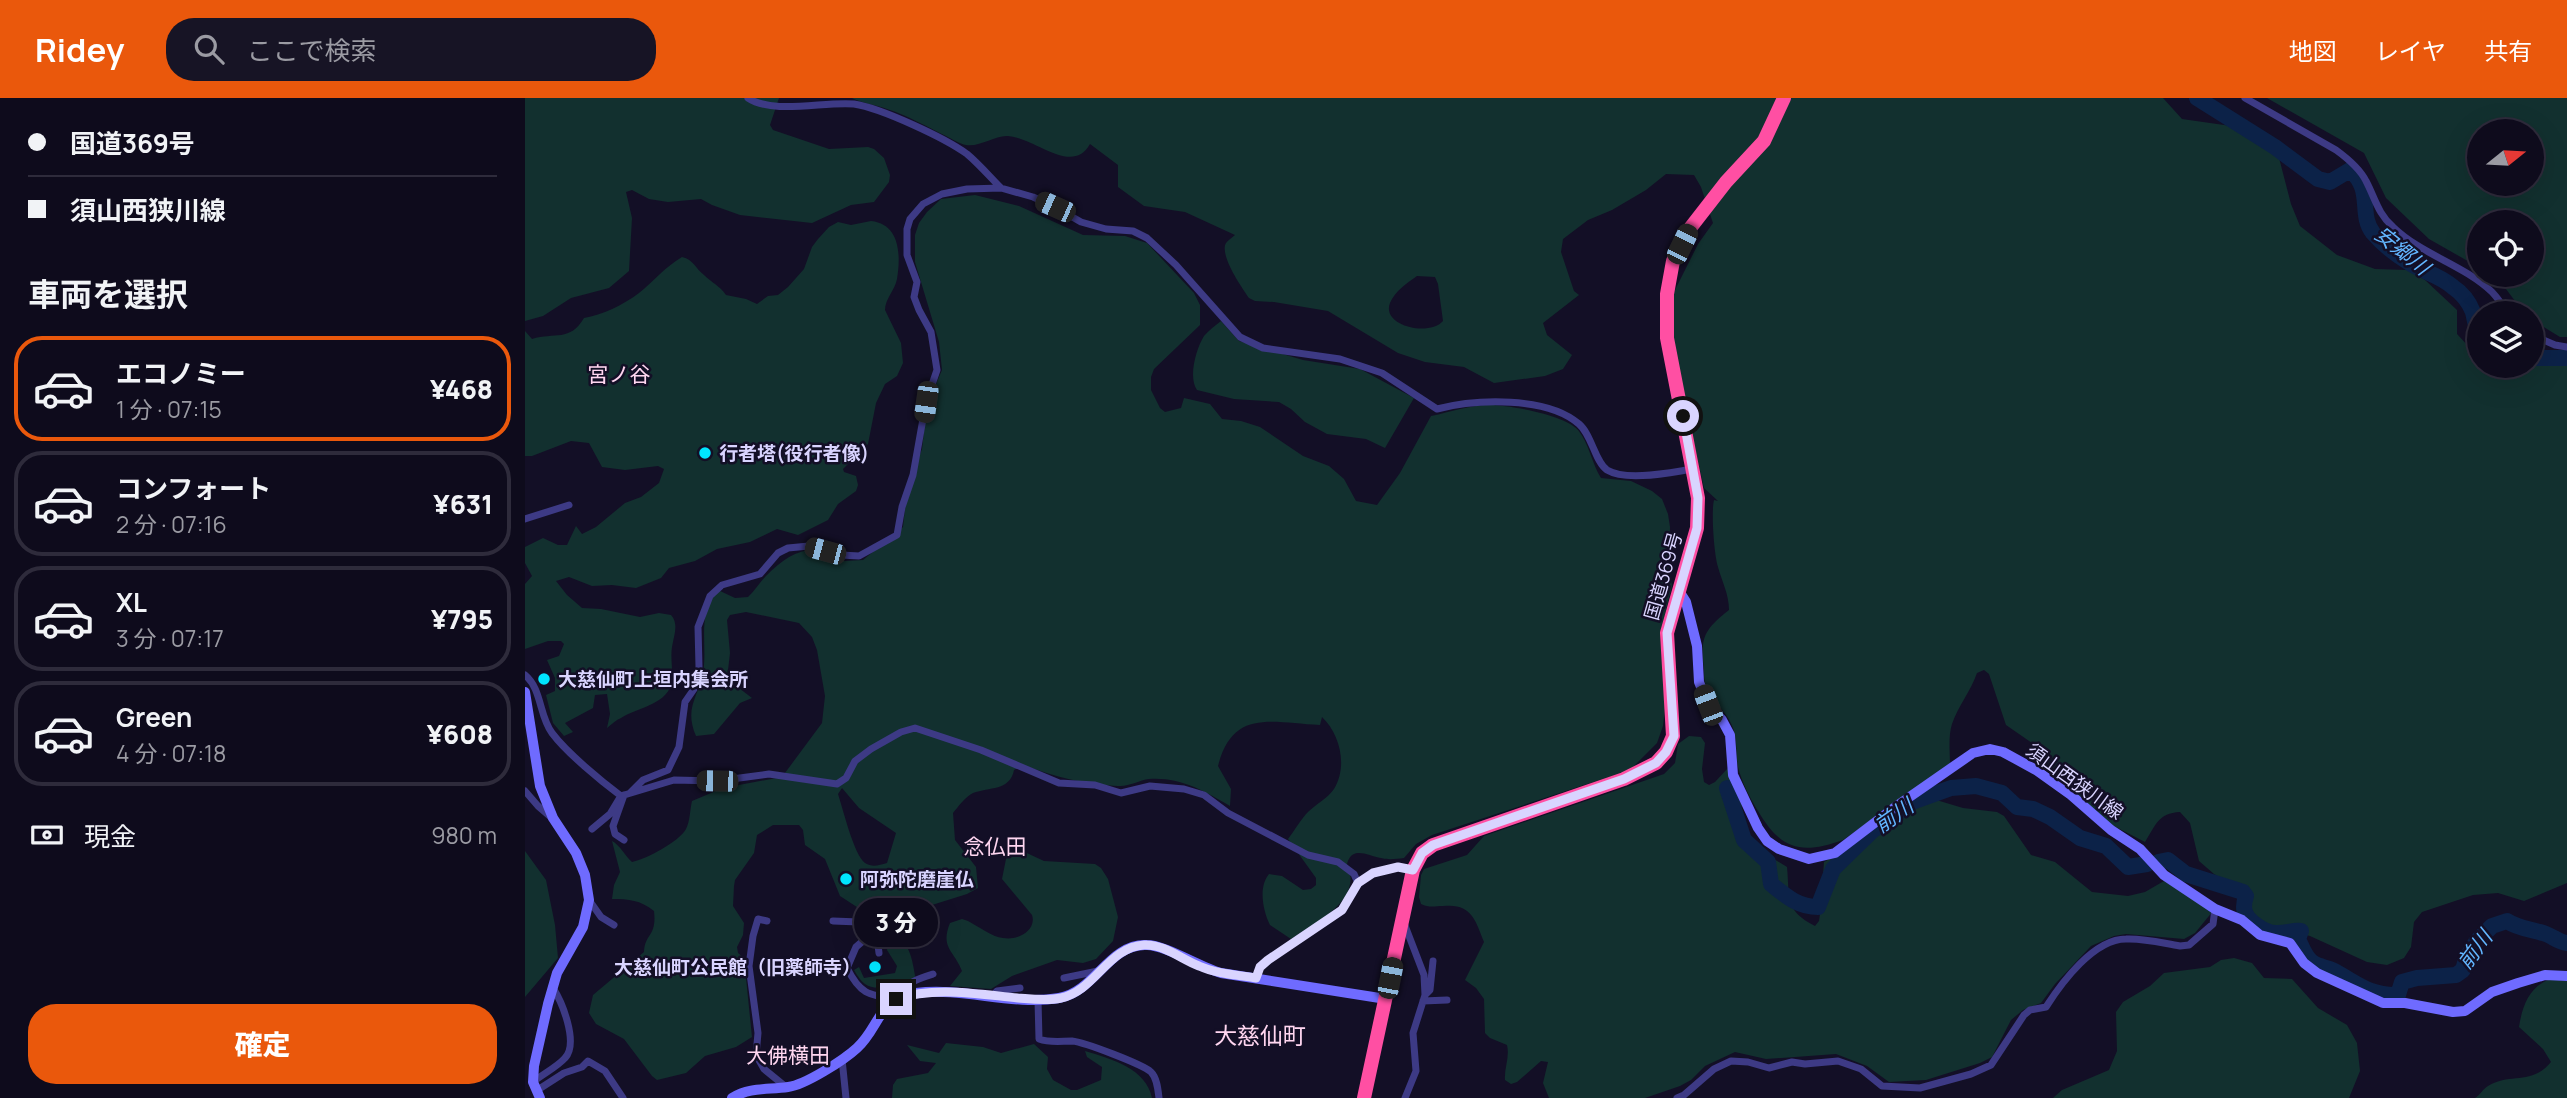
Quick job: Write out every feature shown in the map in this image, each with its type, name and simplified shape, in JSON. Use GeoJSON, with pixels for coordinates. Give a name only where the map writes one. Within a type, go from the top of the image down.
{"type":"FeatureCollection","features":[{"type":"Feature","properties":{"kind":"highway","name":"国道369号"},"geometry":{"type":"LineString","coordinates":[[1364,1098],[1402,916],[1413,870],[1422,853],[1433,845],[1624,779],[1656,763],[1674,736],[1667,633],[1697,528],[1698,498],[1667,338],[1667,294],[1674,261],[1691,227],[1726,182],[1764,141],[1784,98]]}},
{"type":"Feature","properties":{"kind":"main road","name":"須山西狭川線"},"geometry":{"type":"LineString","coordinates":[[1679,590],[1686,603],[1697,646],[1699,682],[1708,705],[1722,720],[1730,735],[1733,775],[1758,828],[1767,841],[1779,849],[1809,859],[1835,853],[1973,753],[1990,749],[2003,752],[2036,770],[2071,795],[2111,830],[2140,849],[2164,875],[2215,909],[2242,920],[2260,935],[2290,943],[2304,963],[2317,973],[2383,1003],[2405,1003],[2453,1012],[2465,1011],[2492,992],[2518,983],[2545,975],[2567,976]]}},
{"type":"Feature","properties":{"kind":"main road"},"geometry":{"type":"LineString","coordinates":[[525,692],[540,786],[553,818],[576,853],[585,875],[589,900],[583,927],[557,973],[534,1066],[536,1091]]}},
{"type":"Feature","properties":{"kind":"main road"},"geometry":{"type":"LineString","coordinates":[[732,1098],[741,1092],[757,1088],[787,1088],[798,1085],[842,1059],[857,1048],[884,1008],[896,999],[914,993],[944,991],[1038,1000],[1060,998],[1073,994],[1120,953],[1133,946],[1148,945],[1164,949],[1221,973],[1386,999]]}},
{"type":"Feature","properties":{"kind":"street"},"geometry":{"type":"LineString","coordinates":[[748,98],[759,104],[855,104],[918,128],[968,155],[1001,188]]}},
{"type":"Feature","properties":{"kind":"street"},"geometry":{"type":"LineString","coordinates":[[2245,98],[2349,160],[2365,179],[2379,211],[2390,225],[2406,239],[2492,292],[2499,301]]}},
{"type":"Feature","properties":{"kind":"street"},"geometry":{"type":"LineString","coordinates":[[592,829],[610,814],[625,794],[643,780],[668,770],[679,747],[685,702],[694,689],[699,667],[698,626],[710,596],[722,585],[760,574],[778,554],[788,548],[809,546],[841,555],[859,556],[897,535],[926,402],[937,370],[931,332],[914,296],[916,275],[907,255],[907,229],[910,219],[923,204],[942,194],[967,189],[1001,188],[1044,202],[1081,222],[1106,229],[1133,231],[1147,238],[1199,290],[1240,337],[1263,348],[1340,359],[1382,373],[1437,410],[1459,404],[1491,401],[1521,403],[1566,416],[1580,425],[1608,471],[1653,475],[1694,469]]}},
{"type":"Feature","properties":{"kind":"street"},"geometry":{"type":"LineString","coordinates":[[2544,340],[2567,347]]}},
{"type":"Feature","properties":{"kind":"street"},"geometry":{"type":"LineString","coordinates":[[525,519],[569,505]]}},
{"type":"Feature","properties":{"kind":"street"},"geometry":{"type":"LineString","coordinates":[[525,675],[532,681],[551,732],[599,780],[625,794],[674,780],[717,781],[769,774],[837,785],[846,778],[855,761],[870,750],[901,732],[915,728],[981,750],[1059,783],[1095,785],[1121,793],[1150,786],[1184,789],[1204,795],[1228,813],[1308,855],[1338,862],[1354,874],[1358,883]]}},
{"type":"Feature","properties":{"kind":"street"},"geometry":{"type":"LineString","coordinates":[[525,791],[553,818]]}},
{"type":"Feature","properties":{"kind":"street"},"geometry":{"type":"LineString","coordinates":[[624,840],[615,834],[613,827],[625,794]]}},
{"type":"Feature","properties":{"kind":"street"},"geometry":{"type":"LineString","coordinates":[[1256,978],[1260,967],[1268,960],[1342,910],[1358,883],[1373,873],[1398,867],[1413,870]]}},
{"type":"Feature","properties":{"kind":"street"},"geometry":{"type":"LineString","coordinates":[[589,900],[601,917],[614,925]]}},
{"type":"Feature","properties":{"kind":"street"},"geometry":{"type":"LineString","coordinates":[[1677,1098],[1714,1069],[1731,1061],[1769,1068],[1792,1062],[1805,1064],[1838,1061],[1861,1069],[1882,1086],[1906,1088],[1920,1088],[1971,1074],[1991,1065],[2024,1015],[2030,1010],[2046,1007],[2072,971],[2109,942],[2124,938],[2189,945],[2213,923],[2215,909]]}},
{"type":"Feature","properties":{"kind":"street"},"geometry":{"type":"LineString","coordinates":[[1402,916],[1424,975],[1424,998],[1413,1033],[1416,1071],[1405,1098]]}},
{"type":"Feature","properties":{"kind":"street"},"geometry":{"type":"LineString","coordinates":[[767,921],[758,919],[749,966],[758,1032],[756,1055],[764,1069],[787,1088]]}},
{"type":"Feature","properties":{"kind":"street"},"geometry":{"type":"LineString","coordinates":[[833,921],[859,922],[874,931],[879,953]]}},
{"type":"Feature","properties":{"kind":"street"},"geometry":{"type":"LineString","coordinates":[[886,921],[856,947],[847,968],[856,985],[870,995],[896,999],[900,989],[912,981],[933,974]]}},
{"type":"Feature","properties":{"kind":"street"},"geometry":{"type":"LineString","coordinates":[[1424,998],[1430,990],[1433,961]]}},
{"type":"Feature","properties":{"kind":"street"},"geometry":{"type":"LineString","coordinates":[[1064,978],[1102,970]]}},
{"type":"Feature","properties":{"kind":"street"},"geometry":{"type":"LineString","coordinates":[[536,1091],[566,1058],[569,1050],[569,1027],[553,988]]}},
{"type":"Feature","properties":{"kind":"street"},"geometry":{"type":"LineString","coordinates":[[993,996],[997,991],[1020,988]]}},
{"type":"Feature","properties":{"kind":"street"},"geometry":{"type":"LineString","coordinates":[[1424,998],[1447,1000]]}},
{"type":"Feature","properties":{"kind":"street"},"geometry":{"type":"LineString","coordinates":[[1038,1000],[1039,1039],[1046,1042],[1075,1041],[1133,1062],[1151,1072],[1158,1086],[1159,1098]]}},
{"type":"Feature","properties":{"kind":"street"},"geometry":{"type":"LineString","coordinates":[[842,1059],[846,1098]]}},
{"type":"Feature","properties":{"kind":"street"},"geometry":{"type":"LineString","coordinates":[[536,1091],[564,1073],[582,1067],[588,1061],[605,1071],[623,1098]]}},
{"type":"Feature","properties":{"kind":"green space"},"geometry":{"type":"Polygon","coordinates":[[[525,98],[779,98],[770,125],[773,130],[829,149],[874,149],[884,158],[890,175],[889,182],[874,202],[851,205],[812,223],[740,215],[701,199],[668,202],[649,199],[632,190],[626,192],[632,218],[629,271],[609,288],[571,298],[543,316],[525,321],[525,98]]]}},
{"type":"Feature","properties":{"kind":"green space"},"geometry":{"type":"Polygon","coordinates":[[[852,98],[2163,98],[2182,119],[2231,126],[2278,154],[2291,204],[2300,226],[2337,255],[2375,269],[2407,270],[2425,280],[2457,310],[2457,334],[2467,345],[2467,378],[2544,378],[2544,365],[2567,364],[2567,883],[2524,901],[2498,893],[2473,895],[2422,912],[2414,922],[2411,947],[2404,958],[2387,965],[2367,962],[2310,936],[2265,925],[2260,922],[2237,888],[2199,861],[2190,823],[2180,812],[2162,817],[2145,842],[2108,823],[2041,764],[2032,743],[2006,725],[1989,674],[1984,670],[1977,673],[1952,724],[1950,765],[1843,840],[1815,847],[1793,846],[1775,834],[1749,796],[1738,767],[1733,729],[1704,680],[1703,649],[1706,635],[1714,623],[1729,610],[1729,604],[1714,543],[1713,506],[1714,500],[1718,501],[1704,488],[1674,352],[1674,292],[1698,244],[1713,223],[1694,175],[1666,174],[1646,190],[1612,210],[1588,220],[1563,239],[1561,252],[1574,291],[1579,295],[1543,323],[1547,335],[1572,355],[1563,369],[1545,376],[1494,383],[1464,367],[1425,362],[1398,353],[1328,311],[1249,298],[1232,271],[1226,255],[1226,243],[1235,235],[1185,212],[1144,206],[1118,187],[1118,165],[1090,144],[1074,157],[1053,153],[1008,136],[966,145],[902,114],[852,98]],[[1417,276],[1395,295],[1390,303],[1389,311],[1393,318],[1408,327],[1418,328],[1436,326],[1443,321],[1435,277],[1417,276]]]}},
{"type":"Feature","properties":{"kind":"green space"},"geometry":{"type":"Polygon","coordinates":[[[2267,98],[2567,98],[2567,337],[2560,337],[2544,327],[2544,301],[2515,301],[2504,287],[2544,287],[2544,210],[2467,210],[2467,261],[2429,239],[2386,198],[2364,153],[2267,98]]]}},
{"type":"Feature","properties":{"kind":"green space"},"geometry":{"type":"Polygon","coordinates":[[[975,195],[1019,206],[1083,235],[1125,236],[1147,243],[1194,293],[1200,305],[1200,325],[1154,369],[1151,390],[1160,408],[1165,412],[1181,408],[1184,398],[1210,404],[1222,419],[1260,427],[1303,456],[1329,466],[1344,479],[1356,501],[1377,505],[1400,473],[1431,416],[1475,406],[1499,405],[1536,412],[1561,420],[1578,430],[1601,478],[1631,481],[1652,491],[1662,499],[1668,514],[1672,586],[1660,634],[1665,707],[1663,726],[1657,743],[1630,770],[1432,835],[1416,844],[1404,858],[1386,859],[1361,853],[1353,855],[1347,864],[1351,877],[1349,889],[1343,899],[1335,909],[1291,939],[1270,925],[1265,913],[1263,892],[1269,874],[1282,876],[1303,890],[1316,885],[1316,878],[1288,839],[1308,812],[1331,793],[1341,770],[1337,741],[1322,717],[1320,725],[1257,723],[1244,727],[1234,735],[1218,766],[1231,789],[1230,806],[1201,790],[1171,780],[1149,779],[1118,786],[1093,784],[1023,765],[1014,770],[1008,782],[973,793],[953,813],[955,840],[976,867],[978,888],[897,916],[863,911],[840,896],[825,859],[805,845],[803,830],[799,825],[773,825],[757,835],[754,853],[735,880],[734,886],[733,906],[744,923],[743,935],[737,947],[738,953],[744,958],[752,1037],[736,1047],[705,1056],[686,1073],[657,1080],[624,1039],[596,1024],[589,1013],[593,995],[644,952],[654,926],[654,911],[649,907],[634,901],[612,899],[620,872],[612,841],[632,862],[662,849],[686,829],[692,801],[723,788],[782,777],[822,723],[825,696],[812,637],[799,623],[746,612],[730,615],[727,620],[730,653],[727,679],[752,698],[740,703],[714,734],[696,736],[691,718],[703,673],[707,609],[718,590],[735,598],[748,597],[775,568],[793,555],[813,550],[833,554],[844,561],[863,560],[903,527],[907,490],[922,449],[927,405],[942,370],[939,342],[915,262],[915,235],[919,223],[941,199],[975,195]],[[842,788],[838,794],[853,842],[861,858],[865,863],[876,866],[887,863],[896,833],[859,808],[842,788]]]}},
{"type":"Feature","properties":{"kind":"green space"},"geometry":{"type":"Polygon","coordinates":[[[871,221],[888,228],[896,242],[899,260],[897,279],[885,310],[901,343],[903,363],[897,376],[885,384],[876,403],[868,444],[843,469],[844,472],[856,476],[856,491],[838,504],[828,520],[798,535],[777,529],[750,542],[717,549],[695,561],[669,568],[661,578],[636,588],[592,586],[569,577],[556,581],[582,608],[640,617],[659,613],[671,615],[675,626],[672,681],[663,697],[607,728],[610,714],[607,694],[595,695],[593,708],[565,723],[573,732],[564,736],[553,723],[546,695],[555,691],[555,678],[547,660],[559,656],[564,644],[561,641],[548,641],[525,649],[525,584],[532,576],[525,563],[525,547],[543,538],[558,545],[567,545],[576,526],[582,534],[596,527],[625,503],[641,497],[659,483],[664,469],[658,466],[625,470],[602,467],[589,443],[571,441],[532,456],[525,456],[525,331],[532,339],[567,333],[579,326],[584,318],[605,312],[633,297],[682,257],[692,262],[726,295],[757,304],[768,296],[778,295],[788,287],[804,269],[812,247],[829,227],[838,222],[851,225],[871,221]]]}},
{"type":"Feature","properties":{"kind":"green space"},"geometry":{"type":"Polygon","coordinates":[[[1221,321],[1239,341],[1303,360],[1360,369],[1414,398],[1385,448],[1366,439],[1327,434],[1305,422],[1279,402],[1234,399],[1197,390],[1193,371],[1198,348],[1204,336],[1221,321]]]}},
{"type":"Feature","properties":{"kind":"green space"},"geometry":{"type":"Polygon","coordinates":[[[1689,736],[1701,737],[1705,743],[1702,769],[1704,782],[1709,785],[1715,782],[1728,768],[1742,806],[1736,815],[1736,823],[1749,841],[1787,867],[1793,908],[1815,926],[1820,914],[1824,862],[1870,835],[1884,821],[1920,799],[1933,799],[1963,808],[1997,812],[2004,816],[2031,855],[2055,862],[2092,892],[2128,896],[2145,892],[2164,881],[2213,911],[2195,933],[2184,939],[2126,934],[2091,946],[2041,1003],[2023,1010],[2011,1020],[1992,1057],[1926,1080],[1889,1082],[1867,1066],[1836,1054],[1766,1059],[1735,1052],[1705,1066],[1691,1080],[1680,1086],[1645,1098],[1549,1098],[1543,1083],[1548,1062],[1541,1061],[1511,1084],[1505,1080],[1507,1045],[1485,1033],[1484,999],[1476,988],[1465,980],[1484,942],[1481,934],[1471,914],[1460,907],[1421,904],[1419,897],[1424,869],[1467,855],[1484,836],[1664,774],[1675,763],[1678,744],[1689,736]]]}},
{"type":"Feature","properties":{"kind":"green space"},"geometry":{"type":"Polygon","coordinates":[[[1016,848],[1044,861],[1095,864],[1101,868],[1108,879],[1118,917],[1113,941],[1096,959],[1083,963],[1057,960],[1012,976],[991,989],[950,986],[962,971],[947,944],[950,923],[962,919],[994,936],[1009,938],[1020,936],[1032,925],[1032,915],[1002,879],[1006,859],[1016,848]]]}},
{"type":"Feature","properties":{"kind":"green space"},"geometry":{"type":"Polygon","coordinates":[[[525,851],[546,880],[558,958],[525,997],[525,851]]]}},
{"type":"Feature","properties":{"kind":"green space"},"geometry":{"type":"Polygon","coordinates":[[[899,940],[907,947],[916,980],[905,985],[880,988],[866,985],[854,970],[859,967],[864,978],[895,973],[897,966],[887,950],[888,944],[899,940]]]}},
{"type":"Feature","properties":{"kind":"green space"},"geometry":{"type":"Polygon","coordinates":[[[2234,958],[2252,963],[2264,978],[2292,979],[2318,1008],[2347,1025],[2357,1043],[2360,1071],[2349,1098],[2053,1098],[2062,1090],[2109,1070],[2117,1051],[2116,1012],[2123,1002],[2150,986],[2164,973],[2210,967],[2221,960],[2234,958]]]}},
{"type":"Feature","properties":{"kind":"green space"},"geometry":{"type":"Polygon","coordinates":[[[2551,979],[2567,981],[2567,1098],[2475,1098],[2496,1082],[2536,1074],[2551,1062],[2543,1049],[2519,1027],[2522,1012],[2532,992],[2551,979]]]}},
{"type":"Feature","properties":{"kind":"green space"},"geometry":{"type":"Polygon","coordinates":[[[946,1043],[983,1047],[1001,1053],[1034,1044],[1048,1057],[1047,1069],[1053,1080],[1071,1090],[1101,1080],[1102,1067],[1087,1057],[1085,1051],[1116,1061],[1135,1072],[1143,1079],[1152,1098],[892,1098],[893,1085],[897,1079],[928,1073],[936,1063],[920,1061],[907,1045],[939,1053],[946,1043]]]}},
{"type":"Feature","properties":{"kind":"waterway","name":"安郷川"},"geometry":{"type":"LineString","coordinates":[[2197,98],[2275,147],[2318,179],[2330,182],[2350,170],[2362,186],[2366,218],[2373,233],[2401,257],[2443,280],[2467,301]]}},
{"type":"Feature","properties":{"kind":"waterway","name":"安郷川"},"geometry":{"type":"LineString","coordinates":[[2544,358],[2567,358]]}},
{"type":"Feature","properties":{"kind":"waterway","name":"前川"},"geometry":{"type":"LineString","coordinates":[[1727,788],[1744,840],[1768,862],[1771,884],[1793,900],[1811,907],[1818,907],[1833,869],[1872,831],[1912,802],[1951,788],[1976,786],[2002,793],[2017,807],[2033,809],[2050,817],[2080,838],[2106,846],[2128,867],[2147,864]]}},
{"type":"Feature","properties":{"kind":"waterway","name":"前川"},"geometry":{"type":"LineString","coordinates":[[2158,862],[2168,860],[2186,874],[2243,892],[2246,896],[2245,912],[2257,925],[2273,933],[2301,931],[2298,939],[2312,962],[2363,987],[2388,995],[2398,995],[2402,982],[2456,975],[2463,970],[2476,942],[2492,926],[2507,921],[2567,943]]}},
{"type":"Feature","properties":{"kind":"place","name":"行者塔(役行者像)"},"geometry":{"type":"Point","coordinates":[705,453]}},
{"type":"Feature","properties":{"kind":"place","name":"大慈仙町上垣内集会所"},"geometry":{"type":"Point","coordinates":[544,679]}},
{"type":"Feature","properties":{"kind":"place","name":"阿弥陀磨崖仏"},"geometry":{"type":"Point","coordinates":[846,879]}},
{"type":"Feature","properties":{"kind":"place","name":"大慈仙町公民館（旧薬師寺）"},"geometry":{"type":"Point","coordinates":[875,967]}},
{"type":"Feature","properties":{"kind":"district","name":"宮ノ谷"},"geometry":{"type":"Point","coordinates":[619,375]}},
{"type":"Feature","properties":{"kind":"district","name":"念仏田"},"geometry":{"type":"Point","coordinates":[995,847]}},
{"type":"Feature","properties":{"kind":"district","name":"大慈仙町"},"geometry":{"type":"Point","coordinates":[1260,1036]}},
{"type":"Feature","properties":{"kind":"district","name":"大佛横田"},"geometry":{"type":"Point","coordinates":[788,1056]}},
{"type":"Feature","properties":{"kind":"route"},"geometry":{"type":"LineString","coordinates":[[896,999],[914,993],[944,991],[1038,1000],[1060,998],[1086,986],[1120,953],[1133,946],[1148,945],[1221,973],[1256,978],[1260,967],[1268,960],[1342,910],[1358,883],[1373,873],[1398,867],[1413,870],[1422,853],[1433,845],[1624,779],[1656,763],[1666,752],[1674,736],[1667,633],[1697,528],[1698,498],[1683,416]]}}]}
